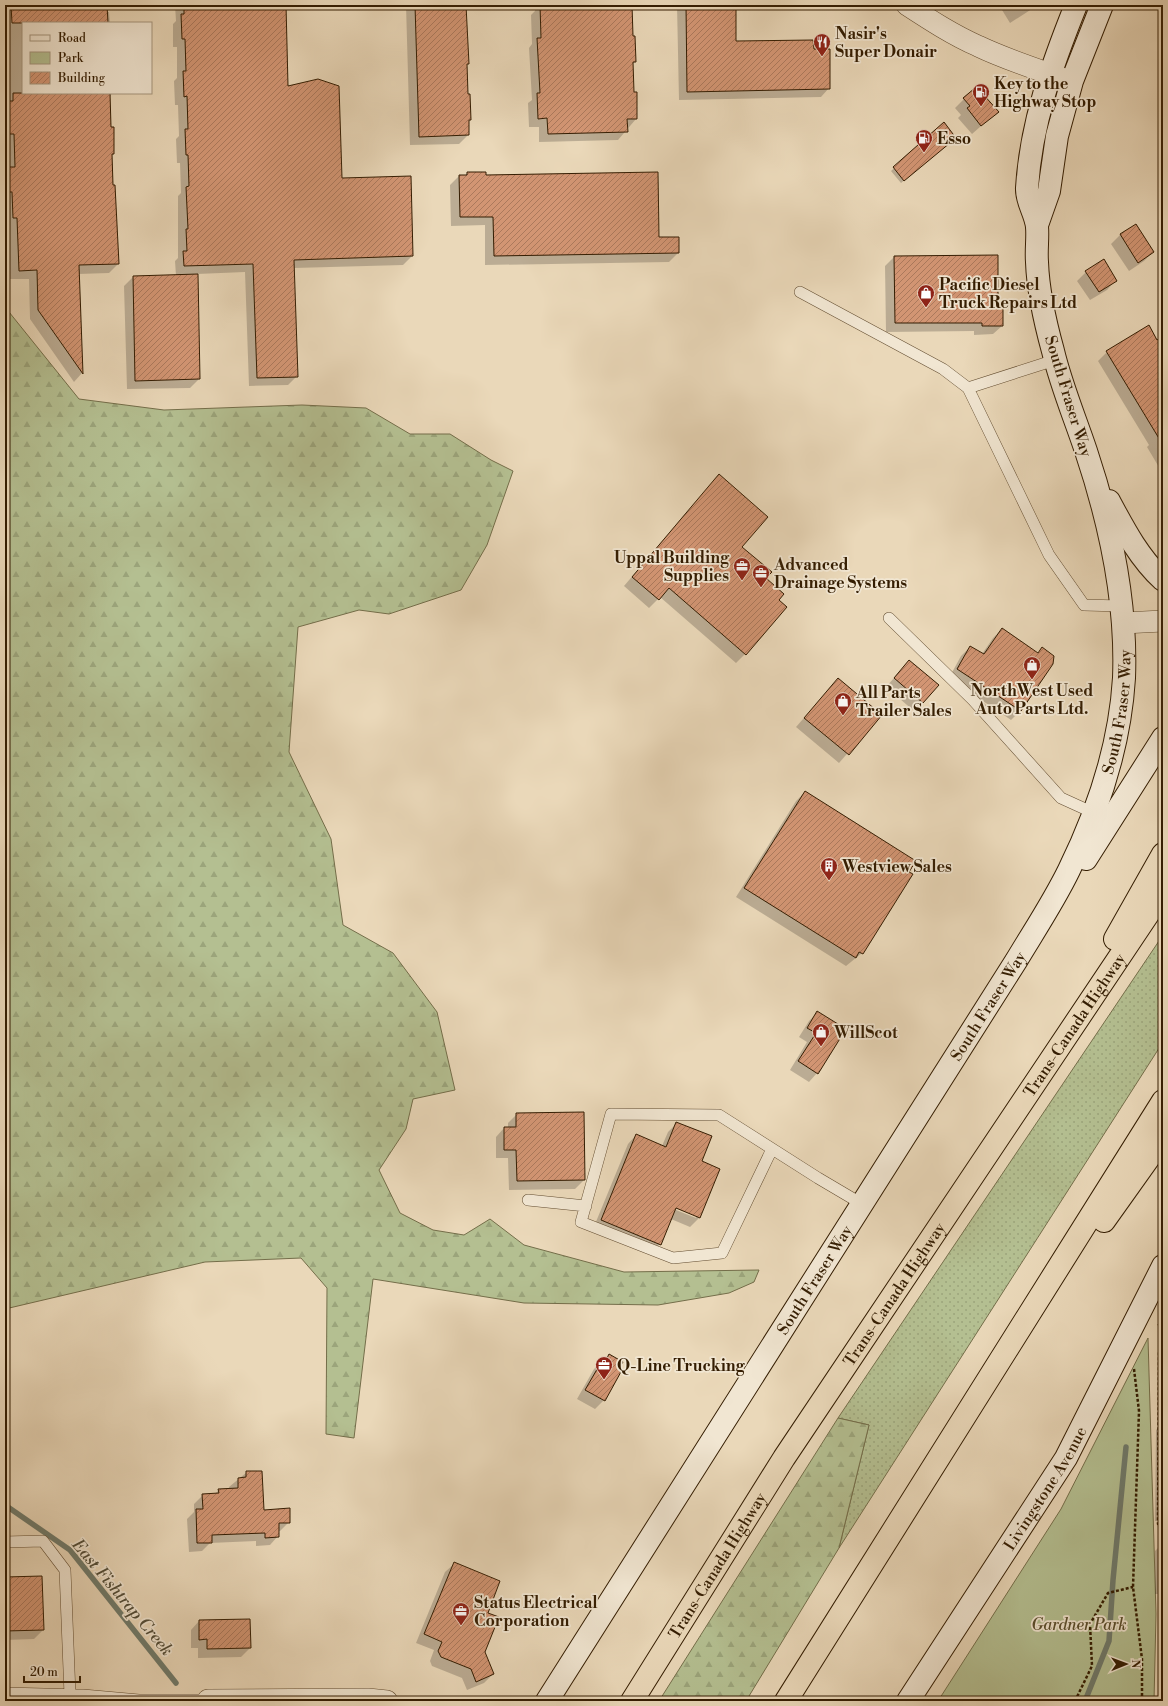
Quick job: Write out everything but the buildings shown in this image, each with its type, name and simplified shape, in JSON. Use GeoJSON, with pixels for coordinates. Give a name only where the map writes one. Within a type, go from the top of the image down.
{"type":"FeatureCollection","features":[{"type":"Feature","properties":{"kind":"highway"},"geometry":{"type":"LineString","coordinates":[[1040,1075],[1163,854]]}},
{"type":"Feature","properties":{"kind":"highway","name":"Trans-Canada Highway"},"geometry":{"type":"LineString","coordinates":[[632,1701],[784,1458],[1163,892]]}},
{"type":"Feature","properties":{"kind":"highway"},"geometry":{"type":"LineString","coordinates":[[786,1701],[1163,1100]]}},
{"type":"Feature","properties":{"kind":"highway"},"geometry":{"type":"LineString","coordinates":[[984,1385],[1163,1138]]}},
{"type":"Feature","properties":{"kind":"street"},"geometry":{"type":"LineString","coordinates":[[907,5],[934,22],[978,46],[1049,74],[1072,81]]}},
{"type":"Feature","properties":{"kind":"street","name":"South Fraser Way"},"geometry":{"type":"LineString","coordinates":[[547,1701],[1016,961],[1069,871],[1094,813],[1111,758],[1121,704],[1124,678],[1122,615],[1110,539],[1086,451],[1055,360],[1043,308],[1037,264],[1037,224],[1026,192],[1033,133],[1049,74],[1076,5]]}},
{"type":"Feature","properties":{"kind":"street","name":"South Fraser Way"},"geometry":{"type":"LineString","coordinates":[[1037,224],[1049,191],[1057,136],[1072,81],[1102,5]]}},
{"type":"Feature","properties":{"kind":"street"},"geometry":{"type":"LineString","coordinates":[[1086,451],[1123,527],[1151,569],[1163,580]]}},
{"type":"Feature","properties":{"kind":"street"},"geometry":{"type":"LineString","coordinates":[[1122,615],[1163,621]]}},
{"type":"Feature","properties":{"kind":"street"},"geometry":{"type":"LineString","coordinates":[[1016,961],[1065,891],[1163,738]]}},
{"type":"Feature","properties":{"kind":"street","name":"Livingstone Avenue"},"geometry":{"type":"LineString","coordinates":[[908,1701],[1066,1458],[1163,1266]]}},
{"type":"Feature","properties":{"kind":"street"},"geometry":{"type":"LineString","coordinates":[[208,1700],[368,1699],[387,1701]]}},
{"type":"Feature","properties":{"kind":"lane"},"geometry":{"type":"LineString","coordinates":[[800,292],[943,369],[968,388],[1049,555],[1084,604],[1122,615]]}},
{"type":"Feature","properties":{"kind":"lane"},"geometry":{"type":"LineString","coordinates":[[968,388],[1055,360]]}},
{"type":"Feature","properties":{"kind":"lane"},"geometry":{"type":"LineString","coordinates":[[889,618],[973,700],[1061,798],[1094,813]]}},
{"type":"Feature","properties":{"kind":"lane"},"geometry":{"type":"LineString","coordinates":[[772,1149],[722,1253],[673,1258],[581,1222],[611,1114],[719,1115],[862,1204]]}},
{"type":"Feature","properties":{"kind":"lane"},"geometry":{"type":"LineString","coordinates":[[528,1200],[586,1206]]}},
{"type":"Feature","properties":{"kind":"lane"},"geometry":{"type":"LineString","coordinates":[[5,1542],[44,1541],[65,1570],[70,1695]]}},
{"type":"Feature","properties":{"kind":"lane"},"geometry":{"type":"LineString","coordinates":[[5,1693],[70,1695],[139,1700],[208,1700]]}},
{"type":"Feature","properties":{"kind":"path"},"geometry":{"type":"LineString","coordinates":[[1158,1324],[1163,1327]]}},
{"type":"Feature","properties":{"kind":"path"},"geometry":{"type":"LineString","coordinates":[[1163,1342],[1159,1353],[1158,1466],[1158,1524],[1163,1525]]}},
{"type":"Feature","properties":{"kind":"path"},"geometry":{"type":"LineString","coordinates":[[1133,1364],[1139,1411],[1133,1587],[1142,1659],[1142,1701]]}},
{"type":"Feature","properties":{"kind":"path"},"geometry":{"type":"LineString","coordinates":[[1158,1466],[1163,1466]]}},
{"type":"Feature","properties":{"kind":"path"},"geometry":{"type":"LineString","coordinates":[[1074,1701],[1092,1666],[1090,1624],[1108,1593],[1133,1587]]}},
{"type":"Feature","properties":{"kind":"green space"},"geometry":{"type":"Polygon","coordinates":[[[5,307],[79,399],[164,410],[302,405],[366,408],[410,434],[450,434],[491,460],[513,471],[487,545],[461,590],[389,614],[359,610],[298,627],[289,752],[331,839],[343,925],[393,953],[437,1012],[455,1090],[413,1099],[406,1129],[379,1170],[400,1213],[433,1230],[464,1235],[490,1219],[524,1245],[624,1272],[759,1270],[754,1282],[729,1293],[658,1305],[524,1303],[373,1279],[354,1438],[326,1434],[327,1288],[301,1258],[205,1262],[5,1309],[5,307]]]}},
{"type":"Feature","properties":{"kind":"green space"},"geometry":{"type":"Polygon","coordinates":[[[1163,935],[1163,1042],[839,1548],[869,1425],[838,1418],[1163,935]]]}},
{"type":"Feature","properties":{"kind":"green space","name":"Gardner Park"},"geometry":{"type":"Polygon","coordinates":[[[1148,1338],[1156,1614],[1154,1701],[938,1701],[1061,1509],[1148,1338]]]}},
{"type":"Feature","properties":{"kind":"green space"},"geometry":{"type":"Polygon","coordinates":[[[838,1418],[869,1425],[839,1548],[746,1701],[659,1701],[838,1418]]]}},
{"type":"Feature","properties":{"kind":"waterway"},"geometry":{"type":"LineString","coordinates":[[1085,1701],[1109,1641],[1113,1580],[1126,1447]]}},
{"type":"Feature","properties":{"kind":"waterway","name":"East Fishtrap Creek"},"geometry":{"type":"LineString","coordinates":[[5,1505],[70,1550],[176,1683]]}},
{"type":"Feature","properties":{"kind":"place","name":"Nasir's Super Donair"},"geometry":{"type":"Point","coordinates":[822,57]}},
{"type":"Feature","properties":{"kind":"place","name":"Key to the Highway Stop"},"geometry":{"type":"Point","coordinates":[981,107]}},
{"type":"Feature","properties":{"kind":"place","name":"Esso"},"geometry":{"type":"Point","coordinates":[924,153]}},
{"type":"Feature","properties":{"kind":"place","name":"Pacific Diesel Truck Repairs Ltd"},"geometry":{"type":"Point","coordinates":[926,308]}},
{"type":"Feature","properties":{"kind":"place","name":"Uppal Building Supplies"},"geometry":{"type":"Point","coordinates":[742,581]}},
{"type":"Feature","properties":{"kind":"place","name":"Advanced Drainage Systems"},"geometry":{"type":"Point","coordinates":[761,588]}},
{"type":"Feature","properties":{"kind":"place","name":"NorthWest Used Auto Parts Ltd."},"geometry":{"type":"Point","coordinates":[1032,680]}},
{"type":"Feature","properties":{"kind":"place","name":"All Parts Trailer Sales"},"geometry":{"type":"Point","coordinates":[843,716]}},
{"type":"Feature","properties":{"kind":"place","name":"Westview Sales"},"geometry":{"type":"Point","coordinates":[829,881]}},
{"type":"Feature","properties":{"kind":"place","name":"WillScot"},"geometry":{"type":"Point","coordinates":[821,1047]}},
{"type":"Feature","properties":{"kind":"place","name":"Q-Line Trucking"},"geometry":{"type":"Point","coordinates":[604,1380]}},
{"type":"Feature","properties":{"kind":"place","name":"Status Electrical Corporation"},"geometry":{"type":"Point","coordinates":[461,1626]}}]}
